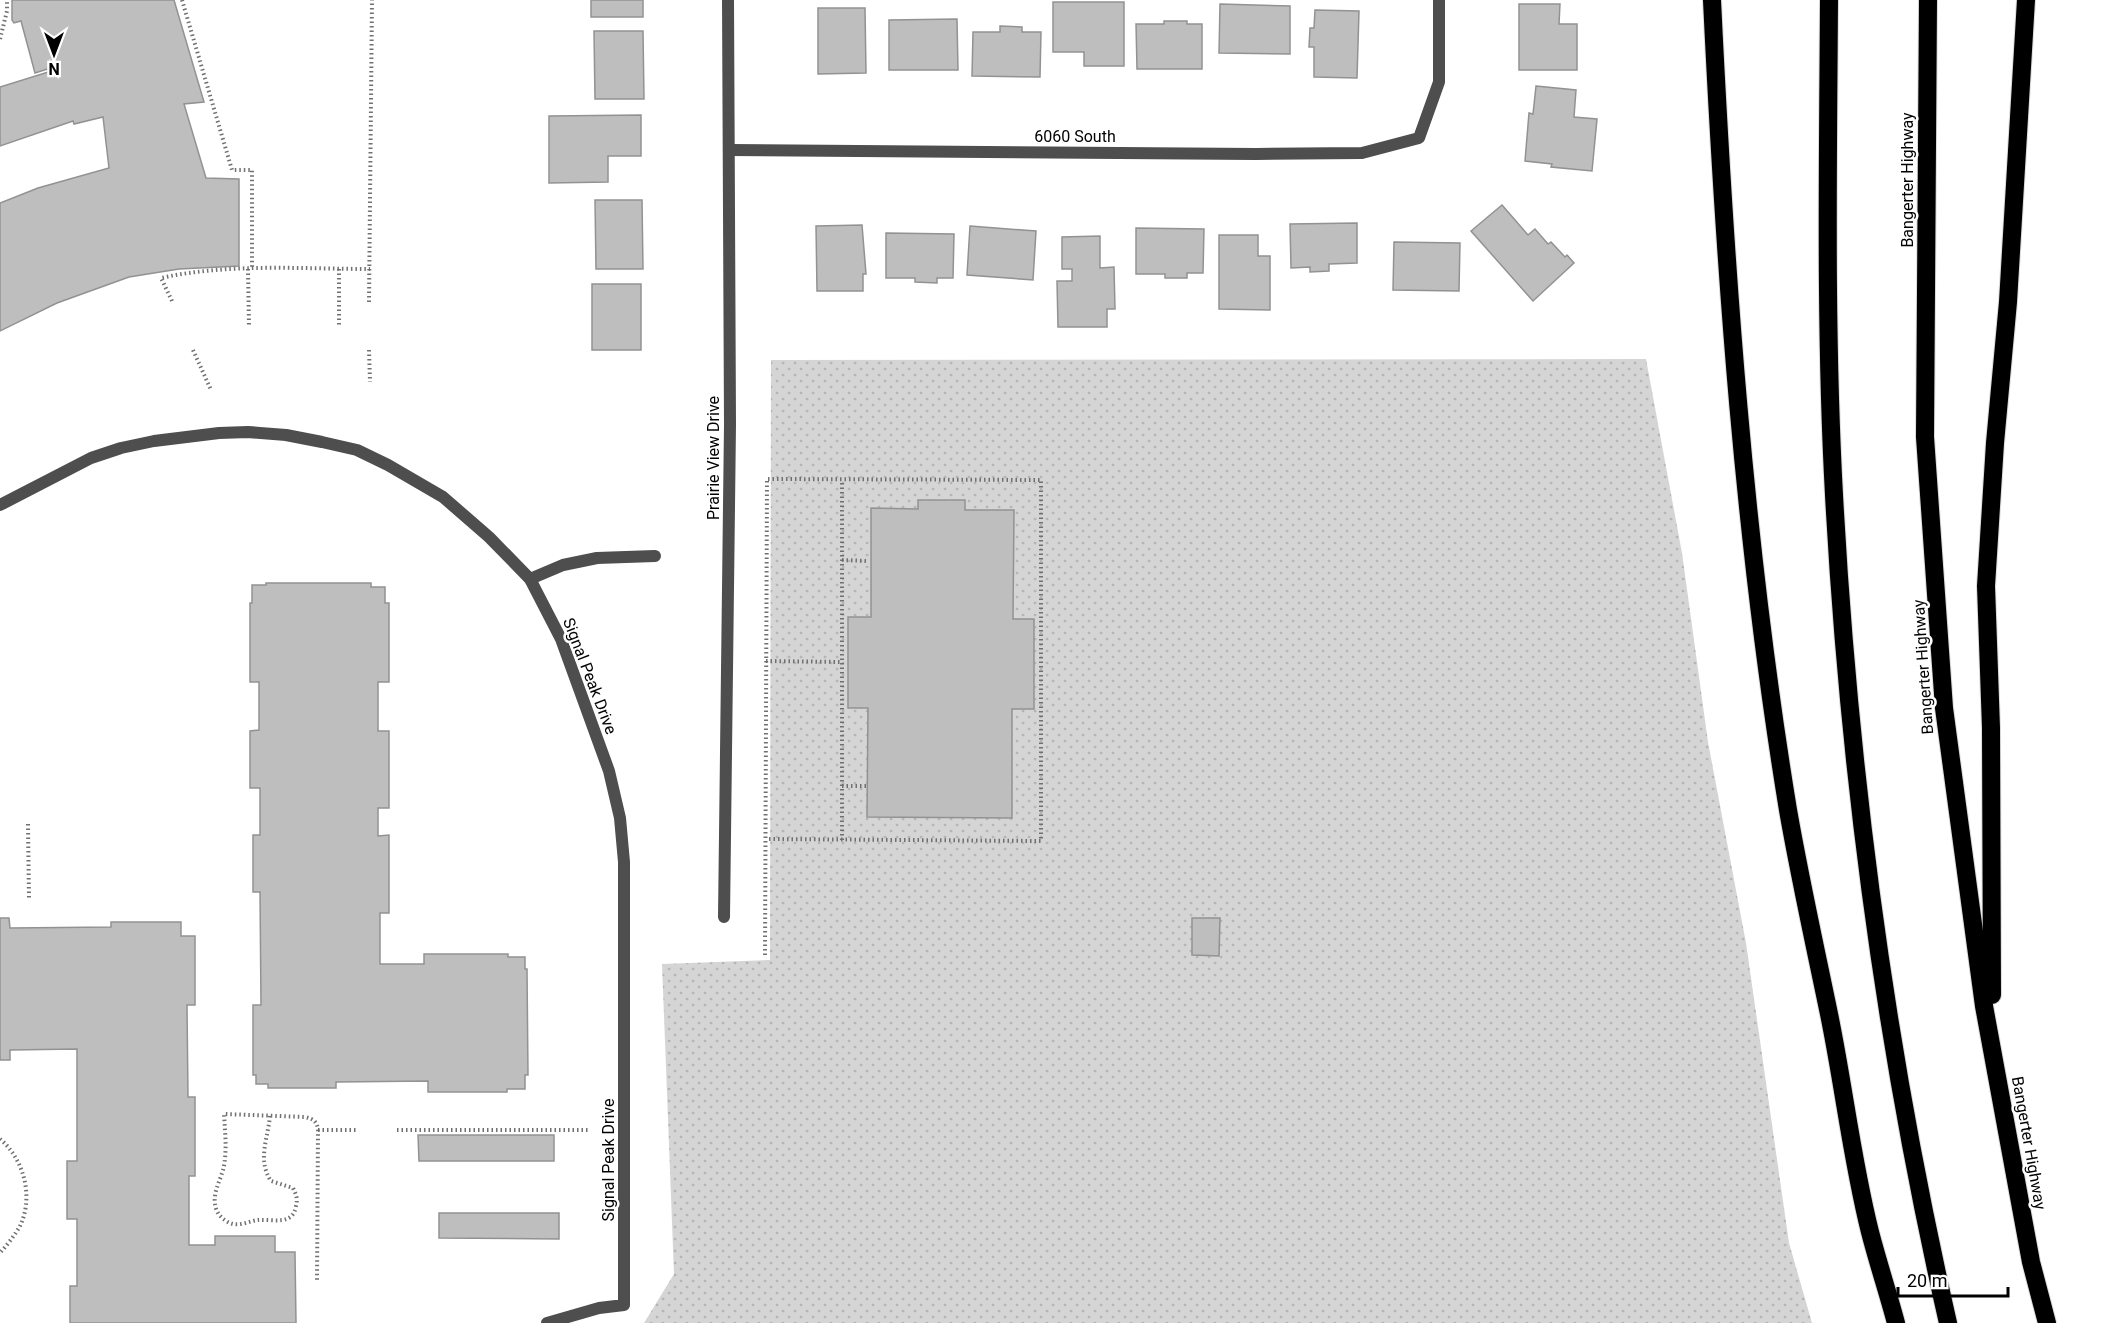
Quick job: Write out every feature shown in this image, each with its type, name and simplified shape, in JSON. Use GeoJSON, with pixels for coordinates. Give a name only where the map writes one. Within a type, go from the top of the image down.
{"type":"FeatureCollection","features":[{"type":"Feature","properties":{"kind":"highway"},"geometry":{"type":"LineString","coordinates":[[1712,0],[1734,360],[1774,716],[1805,903],[1830,1018],[1848,1123],[1870,1231],[1896,1323]]}},
{"type":"Feature","properties":{"kind":"highway"},"geometry":{"type":"LineString","coordinates":[[1828,0],[1831,425],[1842,615],[1854,759],[1879,960],[1899,1082],[1913,1160],[1948,1323]]}},
{"type":"Feature","properties":{"kind":"highway","name":"Bangerter Highway"},"geometry":{"type":"LineString","coordinates":[[1928,0],[1925,437],[1944,708],[1961,843],[1993,1057],[2031,1262],[2047,1323]]}},
{"type":"Feature","properties":{"kind":"highway"},"geometry":{"type":"LineString","coordinates":[[1993,1057],[1991,728],[1986,586],[1995,444],[2008,302],[2026,0]]}},
{"type":"Feature","properties":{"kind":"street","name":"Prairie View Drive"},"geometry":{"type":"LineString","coordinates":[[724,917],[730,424],[728,0]]}},
{"type":"Feature","properties":{"kind":"street","name":"6060 South"},"geometry":{"type":"LineString","coordinates":[[729,150],[1362,153],[1419,138],[1438,82],[1439,0]]}},
{"type":"Feature","properties":{"kind":"street","name":"Signal Peak Drive"},"geometry":{"type":"LineString","coordinates":[[0,505],[91,458],[121,448],[154,441],[219,433],[248,432],[286,435],[357,450],[443,497],[489,537],[530,579],[561,639],[609,771],[620,818],[624,862],[624,1305],[599,1308],[547,1323]]}},
{"type":"Feature","properties":{"kind":"street"},"geometry":{"type":"LineString","coordinates":[[530,579],[563,565],[597,558],[655,556]]}},
{"type":"Feature","properties":{"kind":"path"},"geometry":{"type":"LineString","coordinates":[[0,39],[7,11],[7,0]]}},
{"type":"Feature","properties":{"kind":"path"},"geometry":{"type":"LineString","coordinates":[[182,0],[232,170],[252,170],[249,326]]}},
{"type":"Feature","properties":{"kind":"path"},"geometry":{"type":"LineString","coordinates":[[369,302],[372,0]]}},
{"type":"Feature","properties":{"kind":"path"},"geometry":{"type":"LineString","coordinates":[[339,269],[339,326]]}},
{"type":"Feature","properties":{"kind":"path"},"geometry":{"type":"LineString","coordinates":[[172,301],[161,278],[191,271],[370,269]]}},
{"type":"Feature","properties":{"kind":"path"},"geometry":{"type":"LineString","coordinates":[[194,350],[212,390]]}},
{"type":"Feature","properties":{"kind":"path"},"geometry":{"type":"LineString","coordinates":[[369,350],[370,382]]}},
{"type":"Feature","properties":{"kind":"path"},"geometry":{"type":"LineString","coordinates":[[765,955],[767,479],[1041,480],[1041,841],[766,839]]}},
{"type":"Feature","properties":{"kind":"path"},"geometry":{"type":"LineString","coordinates":[[842,840],[843,480]]}},
{"type":"Feature","properties":{"kind":"path"},"geometry":{"type":"LineString","coordinates":[[842,560],[867,561]]}},
{"type":"Feature","properties":{"kind":"path"},"geometry":{"type":"LineString","coordinates":[[766,661],[842,662]]}},
{"type":"Feature","properties":{"kind":"path"},"geometry":{"type":"LineString","coordinates":[[842,786],[866,786]]}},
{"type":"Feature","properties":{"kind":"path"},"geometry":{"type":"LineString","coordinates":[[28,824],[30,899]]}},
{"type":"Feature","properties":{"kind":"path"},"geometry":{"type":"LineString","coordinates":[[270,1116],[264,1149],[266,1170],[271,1181],[292,1188],[297,1202],[296,1210],[286,1220],[254,1221],[236,1225],[221,1218],[215,1202],[215,1193],[225,1156],[224,1114],[305,1117],[312,1119],[317,1124],[318,1130],[317,1280]]}},
{"type":"Feature","properties":{"kind":"path"},"geometry":{"type":"LineString","coordinates":[[318,1130],[357,1130]]}},
{"type":"Feature","properties":{"kind":"path"},"geometry":{"type":"LineString","coordinates":[[397,1130],[589,1130]]}},
{"type":"Feature","properties":{"kind":"path"},"geometry":{"type":"LineString","coordinates":[[0,1139],[8,1146],[21,1167],[25,1206],[19,1228],[0,1253]]}},
{"type":"Feature","properties":{"kind":"shaded area"},"geometry":{"type":"Polygon","coordinates":[[[1646,359],[1682,553],[1708,742],[1746,943],[1789,1243],[1812,1323],[644,1323],[674,1274],[662,964],[770,960],[771,360],[1646,359]]]}},
{"type":"Feature","properties":{"kind":"building"},"geometry":{"type":"Polygon","coordinates":[[[12,0],[174,0],[204,102],[184,104],[206,178],[239,179],[239,266],[179,269],[129,277],[57,303],[0,331],[0,203],[38,188],[109,168],[103,117],[74,124],[73,121],[0,146],[0,87],[58,69],[57,66],[35,73],[21,21],[14,23],[12,20],[12,0]]]}},
{"type":"Feature","properties":{"kind":"building"},"geometry":{"type":"Polygon","coordinates":[[[591,0],[643,0],[643,17],[591,17],[591,0]]]}},
{"type":"Feature","properties":{"kind":"building"},"geometry":{"type":"Polygon","coordinates":[[[1053,2],[1124,2],[1124,66],[1084,66],[1084,52],[1053,52],[1053,2]]]}},
{"type":"Feature","properties":{"kind":"building"},"geometry":{"type":"Polygon","coordinates":[[[1220,4],[1290,6],[1290,54],[1219,53],[1220,4]]]}},
{"type":"Feature","properties":{"kind":"building"},"geometry":{"type":"Polygon","coordinates":[[[1519,4],[1560,4],[1559,24],[1577,24],[1577,70],[1519,70],[1519,4]]]}},
{"type":"Feature","properties":{"kind":"building"},"geometry":{"type":"Polygon","coordinates":[[[818,8],[865,8],[866,73],[818,74],[818,8]]]}},
{"type":"Feature","properties":{"kind":"building"},"geometry":{"type":"Polygon","coordinates":[[[1315,10],[1359,11],[1357,78],[1314,77],[1314,47],[1309,47],[1310,28],[1314,28],[1315,10]]]}},
{"type":"Feature","properties":{"kind":"building"},"geometry":{"type":"Polygon","coordinates":[[[957,19],[958,70],[889,70],[889,20],[957,19]]]}},
{"type":"Feature","properties":{"kind":"building"},"geometry":{"type":"Polygon","coordinates":[[[1164,21],[1187,21],[1187,24],[1202,24],[1202,69],[1137,69],[1136,24],[1164,24],[1164,21]]]}},
{"type":"Feature","properties":{"kind":"building"},"geometry":{"type":"Polygon","coordinates":[[[1000,26],[1022,27],[1022,32],[1041,32],[1040,77],[972,76],[973,32],[1000,32],[1000,26]]]}},
{"type":"Feature","properties":{"kind":"building"},"geometry":{"type":"Polygon","coordinates":[[[594,31],[643,31],[644,99],[595,99],[594,31]]]}},
{"type":"Feature","properties":{"kind":"building"},"geometry":{"type":"Polygon","coordinates":[[[1536,86],[1576,90],[1574,117],[1597,119],[1592,171],[1551,167],[1552,164],[1525,161],[1529,113],[1533,114],[1536,86]]]}},
{"type":"Feature","properties":{"kind":"building"},"geometry":{"type":"Polygon","coordinates":[[[641,115],[641,156],[608,156],[608,182],[549,183],[549,116],[641,115]]]}},
{"type":"Feature","properties":{"kind":"building"},"geometry":{"type":"Polygon","coordinates":[[[595,200],[642,200],[643,269],[596,269],[595,200]]]}},
{"type":"Feature","properties":{"kind":"building"},"geometry":{"type":"Polygon","coordinates":[[[1502,205],[1528,235],[1535,229],[1548,244],[1551,242],[1574,263],[1533,301],[1471,231],[1502,205]]]}},
{"type":"Feature","properties":{"kind":"building"},"geometry":{"type":"Polygon","coordinates":[[[1357,223],[1357,263],[1329,264],[1329,271],[1310,272],[1310,267],[1291,268],[1290,224],[1357,223]]]}},
{"type":"Feature","properties":{"kind":"building"},"geometry":{"type":"Polygon","coordinates":[[[862,225],[866,274],[863,274],[863,291],[817,291],[816,226],[862,225]]]}},
{"type":"Feature","properties":{"kind":"building"},"geometry":{"type":"Polygon","coordinates":[[[970,226],[1036,231],[1033,280],[967,275],[970,226]]]}},
{"type":"Feature","properties":{"kind":"building"},"geometry":{"type":"Polygon","coordinates":[[[1136,228],[1204,229],[1203,273],[1187,273],[1187,278],[1165,278],[1165,274],[1136,274],[1136,228]]]}},
{"type":"Feature","properties":{"kind":"building"},"geometry":{"type":"Polygon","coordinates":[[[886,233],[954,234],[953,278],[937,278],[937,283],[915,282],[915,278],[886,278],[886,233]]]}},
{"type":"Feature","properties":{"kind":"building"},"geometry":{"type":"Polygon","coordinates":[[[1219,235],[1258,235],[1258,256],[1270,256],[1270,310],[1219,309],[1219,235]]]}},
{"type":"Feature","properties":{"kind":"building"},"geometry":{"type":"Polygon","coordinates":[[[1100,236],[1100,268],[1114,267],[1115,309],[1107,309],[1107,327],[1058,327],[1057,281],[1072,281],[1072,269],[1062,269],[1062,237],[1100,236]]]}},
{"type":"Feature","properties":{"kind":"building"},"geometry":{"type":"Polygon","coordinates":[[[1394,242],[1460,243],[1459,291],[1393,290],[1394,242]]]}},
{"type":"Feature","properties":{"kind":"building"},"geometry":{"type":"Polygon","coordinates":[[[592,284],[641,284],[641,350],[592,350],[592,284]]]}},
{"type":"Feature","properties":{"kind":"building"},"geometry":{"type":"Polygon","coordinates":[[[918,500],[965,500],[965,510],[1014,510],[1013,619],[1034,619],[1034,709],[1012,709],[1012,818],[867,817],[868,708],[848,708],[848,617],[871,617],[871,508],[918,509],[918,500]]]}},
{"type":"Feature","properties":{"kind":"building"},"geometry":{"type":"Polygon","coordinates":[[[266,583],[371,583],[371,587],[385,587],[385,603],[389,603],[389,682],[378,682],[378,731],[389,731],[389,808],[378,808],[378,836],[389,835],[389,913],[380,913],[380,964],[424,964],[424,954],[508,954],[508,957],[525,957],[528,1075],[525,1075],[525,1089],[507,1089],[507,1092],[428,1092],[428,1081],[336,1082],[336,1088],[268,1088],[268,1084],[256,1084],[256,1075],[253,1075],[253,1005],[261,1005],[260,892],[253,892],[253,835],[260,835],[260,788],[250,788],[250,731],[259,730],[259,682],[250,682],[250,603],[252,603],[252,585],[266,585],[266,583]]]}},
{"type":"Feature","properties":{"kind":"building"},"geometry":{"type":"Polygon","coordinates":[[[0,918],[9,918],[10,928],[111,927],[111,922],[181,922],[181,936],[195,936],[195,1005],[187,1005],[188,1097],[195,1097],[195,1176],[189,1176],[189,1245],[215,1245],[215,1236],[275,1236],[275,1252],[295,1252],[296,1323],[70,1323],[70,1286],[77,1286],[77,1219],[67,1219],[67,1161],[77,1161],[77,1049],[10,1050],[10,1060],[0,1060],[0,918]]]}},
{"type":"Feature","properties":{"kind":"building"},"geometry":{"type":"Polygon","coordinates":[[[1192,918],[1220,918],[1219,956],[1192,955],[1192,918]]]}},
{"type":"Feature","properties":{"kind":"building"},"geometry":{"type":"Polygon","coordinates":[[[418,1135],[554,1135],[554,1161],[419,1161],[418,1135]]]}},
{"type":"Feature","properties":{"kind":"building"},"geometry":{"type":"Polygon","coordinates":[[[439,1213],[559,1213],[559,1239],[439,1238],[439,1213]]]}}]}
